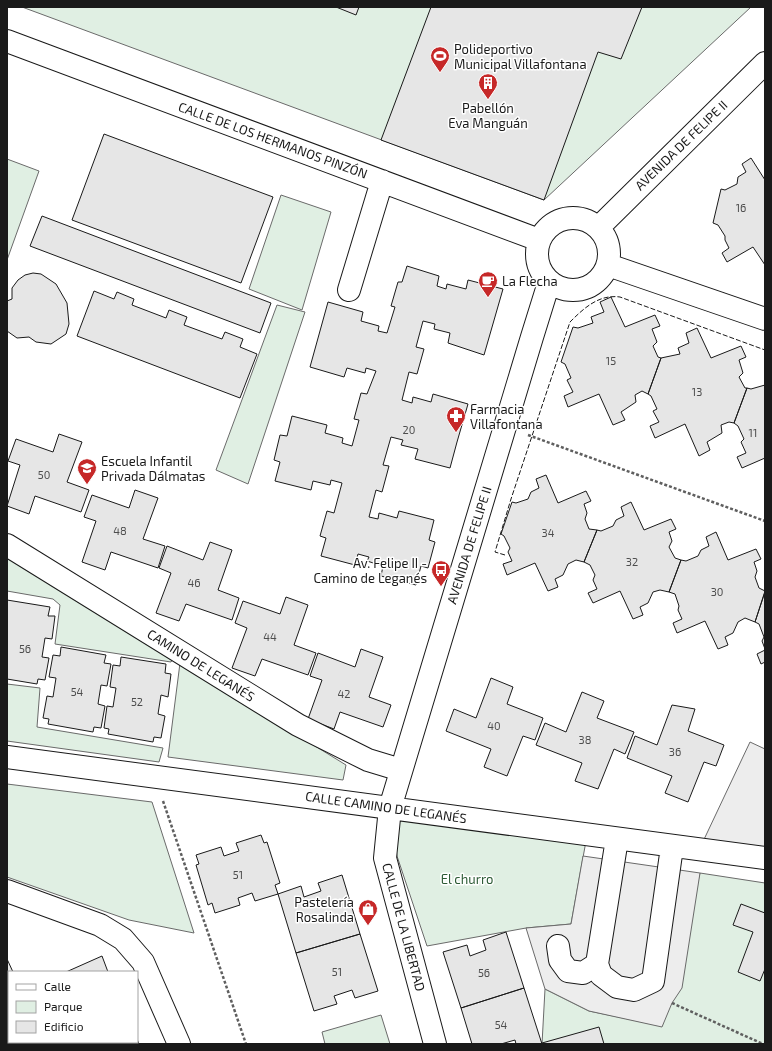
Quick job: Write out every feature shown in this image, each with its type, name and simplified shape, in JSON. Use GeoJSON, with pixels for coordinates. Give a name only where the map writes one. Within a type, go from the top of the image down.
{"type":"FeatureCollection","features":[{"type":"Feature","properties":{"kind":"street","name":"CALLE DE LOS HERMANOS PINZÓN"},"geometry":{"type":"LineString","coordinates":[[7,41],[539,240]]}},
{"type":"Feature","properties":{"kind":"street","name":"AVENIDA DE FELIPE II"},"geometry":{"type":"LineString","coordinates":[[598,228],[765,63]]}},
{"type":"Feature","properties":{"kind":"street"},"geometry":{"type":"LineString","coordinates":[[349,290],[382,181]]}},
{"type":"Feature","properties":{"kind":"street"},"geometry":{"type":"LineString","coordinates":[[565,218],[583,219],[598,228],[606,238],[610,251],[608,265],[602,277],[591,286],[578,291],[564,290],[552,285],[542,276],[537,264],[536,252],[539,240],[550,225],[565,218]]}},
{"type":"Feature","properties":{"kind":"street"},"geometry":{"type":"LineString","coordinates":[[608,265],[765,319]]}},
{"type":"Feature","properties":{"kind":"street","name":"AVENIDA DE FELIPE II"},"geometry":{"type":"LineString","coordinates":[[390,808],[532,337],[546,292],[552,285]]}},
{"type":"Feature","properties":{"kind":"street","name":"CAMINO DE LEGANÉS"},"geometry":{"type":"LineString","coordinates":[[7,545],[298,725],[368,760],[402,770]]}},
{"type":"Feature","properties":{"kind":"street","name":"CALLE CAMINO DE LEGANÉS"},"geometry":{"type":"LineString","coordinates":[[7,757],[672,847],[765,858]]}},
{"type":"Feature","properties":{"kind":"street","name":"CALLE DE LA LIBERTAD"},"geometry":{"type":"LineString","coordinates":[[390,808],[385,858],[435,1044]]}},
{"type":"Feature","properties":{"kind":"street"},"geometry":{"type":"LineString","coordinates":[[617,839],[597,964],[601,975],[617,986],[634,990],[653,981],[672,847]]}},
{"type":"Feature","properties":{"kind":"street"},"geometry":{"type":"LineString","coordinates":[[7,891],[100,925],[123,939],[143,962],[179,1044]]}},
{"type":"Feature","properties":{"kind":"street"},"geometry":{"type":"LineString","coordinates":[[558,946],[560,960],[568,971],[583,973],[597,964]]}},
{"type":"Feature","properties":{"kind":"path"},"geometry":{"type":"LineString","coordinates":[[527,434],[765,521]]}},
{"type":"Feature","properties":{"kind":"path"},"geometry":{"type":"LineString","coordinates":[[156,778],[246,1044]]}},
{"type":"Feature","properties":{"kind":"path"},"geometry":{"type":"LineString","coordinates":[[672,1003],[764,1044]]}},
{"type":"Feature","properties":{"kind":"green space","name":"Polideportivo Municipal Villafontana"},"geometry":{"type":"Polygon","coordinates":[[[22,7],[751,7],[544,200],[22,7]]]}},
{"type":"Feature","properties":{"kind":"green space"},"geometry":{"type":"Polygon","coordinates":[[[7,159],[39,171],[7,260],[7,159]]]}},
{"type":"Feature","properties":{"kind":"green space"},"geometry":{"type":"Polygon","coordinates":[[[281,195],[331,212],[302,310],[249,289],[281,195]]]}},
{"type":"Feature","properties":{"kind":"green space"},"geometry":{"type":"Polygon","coordinates":[[[277,305],[305,312],[248,484],[216,470],[277,305]]]}},
{"type":"Feature","properties":{"kind":"green space"},"geometry":{"type":"Polygon","coordinates":[[[7,554],[174,657],[171,662],[55,644],[60,605],[53,599],[7,591],[7,554]]]}},
{"type":"Feature","properties":{"kind":"green space"},"geometry":{"type":"Polygon","coordinates":[[[180,663],[346,765],[343,780],[168,757],[180,663]]]}},
{"type":"Feature","properties":{"kind":"green space"},"geometry":{"type":"Polygon","coordinates":[[[7,684],[40,688],[37,727],[163,748],[159,762],[7,741],[7,684]]]}},
{"type":"Feature","properties":{"kind":"green space"},"geometry":{"type":"Polygon","coordinates":[[[7,784],[152,802],[194,933],[129,920],[7,877],[7,784]]]}},
{"type":"Feature","properties":{"kind":"green space","name":"El churro"},"geometry":{"type":"Polygon","coordinates":[[[390,808],[586,841],[571,924],[526,928],[427,946],[397,856],[390,808]]]}},
{"type":"Feature","properties":{"kind":"green space"},"geometry":{"type":"Polygon","coordinates":[[[700,873],[765,883],[765,1044],[542,1044],[545,989],[589,1011],[662,1026],[700,873]]]}},
{"type":"Feature","properties":{"kind":"green space"},"geometry":{"type":"Polygon","coordinates":[[[381,1015],[390,1044],[325,1044],[322,1032],[381,1015]]]}},
{"type":"Feature","properties":{"kind":"shaded area"},"geometry":{"type":"Polygon","coordinates":[[[750,742],[765,749],[765,858],[699,850],[750,742]]]}},
{"type":"Feature","properties":{"kind":"shaded area"},"geometry":{"type":"Polygon","coordinates":[[[583,856],[700,873],[682,988],[672,1003],[662,1027],[589,1011],[545,989],[526,928],[571,924],[583,856]]]}},
{"type":"Feature","properties":{"kind":"building"},"geometry":{"type":"Polygon","coordinates":[[[336,7],[359,7],[356,15],[336,7]]]}},
{"type":"Feature","properties":{"kind":"building","name":"Pabellón Eva Manguán"},"geometry":{"type":"Polygon","coordinates":[[[431,7],[642,7],[621,59],[598,52],[544,200],[381,140],[431,7]]]}},
{"type":"Feature","properties":{"kind":"building"},"geometry":{"type":"Polygon","coordinates":[[[104,134],[273,197],[241,283],[72,220],[104,134]]]}},
{"type":"Feature","properties":{"kind":"building"},"geometry":{"type":"Polygon","coordinates":[[[751,158],[765,180],[765,265],[753,247],[727,262],[722,253],[729,248],[725,240],[725,236],[718,225],[713,223],[721,189],[725,190],[737,184],[738,177],[746,172],[742,164],[751,158]]]}},
{"type":"Feature","properties":{"kind":"building"},"geometry":{"type":"Polygon","coordinates":[[[42,216],[271,303],[260,333],[30,246],[42,216]]]}},
{"type":"Feature","properties":{"kind":"building"},"geometry":{"type":"Polygon","coordinates":[[[407,266],[439,276],[437,286],[446,289],[447,284],[466,289],[468,280],[503,289],[484,355],[448,343],[450,333],[434,329],[435,324],[423,321],[416,347],[424,349],[417,374],[409,372],[402,400],[412,403],[413,397],[431,402],[433,394],[468,404],[450,468],[415,459],[418,449],[401,445],[403,440],[391,437],[383,465],[389,466],[382,492],[376,490],[369,517],[378,519],[379,513],[397,518],[399,511],[434,520],[429,540],[435,542],[428,568],[421,566],[416,585],[381,576],[383,566],[367,561],[369,557],[358,554],[355,565],[321,556],[326,538],[320,536],[327,511],[334,513],[342,483],[331,480],[330,485],[313,481],[311,490],[275,481],[280,462],[274,460],[280,435],[287,436],[292,416],[327,425],[325,433],[343,438],[342,443],[352,446],[359,420],[354,419],[361,393],[367,394],[376,371],[366,368],[365,373],[347,368],[344,377],[310,367],[328,302],[363,312],[361,321],[379,326],[378,331],[387,333],[395,307],[391,306],[398,282],[402,282],[407,266]]]}},
{"type":"Feature","properties":{"kind":"building"},"geometry":{"type":"Polygon","coordinates":[[[33,273],[41,274],[56,284],[67,303],[69,324],[66,334],[51,344],[36,342],[29,337],[17,338],[7,331],[7,301],[12,299],[12,288],[18,280],[25,275],[33,273]]]}},
{"type":"Feature","properties":{"kind":"building"},"geometry":{"type":"Polygon","coordinates":[[[94,291],[114,299],[117,292],[134,299],[132,305],[166,318],[169,310],[187,317],[184,325],[222,339],[225,332],[243,339],[240,347],[257,354],[240,398],[77,336],[94,291]]]}},
{"type":"Feature","properties":{"kind":"building"},"geometry":{"type":"Polygon","coordinates":[[[611,297],[625,327],[655,315],[660,326],[652,329],[657,342],[653,346],[658,357],[661,358],[648,394],[642,391],[635,395],[636,402],[621,412],[625,420],[613,425],[599,394],[568,407],[564,396],[573,392],[567,380],[571,378],[565,364],[561,362],[573,327],[578,328],[593,323],[591,317],[604,312],[600,302],[611,297]]]}},
{"type":"Feature","properties":{"kind":"building"},"geometry":{"type":"Polygon","coordinates":[[[697,328],[711,358],[741,346],[746,357],[739,360],[743,373],[739,377],[745,388],[747,388],[734,423],[729,422],[721,425],[722,433],[707,442],[710,450],[699,456],[685,424],[655,438],[650,426],[659,422],[653,411],[657,409],[651,396],[648,394],[661,358],[680,354],[678,348],[689,343],[686,333],[697,328]]]}},
{"type":"Feature","properties":{"kind":"building"},"geometry":{"type":"Polygon","coordinates":[[[765,385],[765,458],[742,468],[737,457],[746,453],[741,442],[744,439],[738,426],[734,423],[747,388],[751,389],[765,385]]]}},
{"type":"Feature","properties":{"kind":"building"},"geometry":{"type":"Polygon","coordinates":[[[59,434],[82,442],[67,482],[89,490],[81,512],[35,496],[29,514],[7,506],[20,465],[8,461],[16,439],[53,452],[59,434]]]}},
{"type":"Feature","properties":{"kind":"building"},"geometry":{"type":"Polygon","coordinates":[[[546,475],[558,503],[586,491],[591,501],[584,504],[587,513],[585,519],[589,529],[597,530],[584,562],[576,560],[568,564],[563,575],[555,579],[558,587],[548,591],[535,563],[507,575],[503,564],[512,561],[508,552],[510,548],[504,536],[501,534],[512,502],[516,503],[528,499],[531,492],[539,488],[536,479],[546,475]]]}},
{"type":"Feature","properties":{"kind":"building"},"geometry":{"type":"Polygon","coordinates":[[[135,490],[158,498],[143,539],[165,546],[158,568],[111,552],[105,570],[82,562],[96,521],[84,517],[92,495],[129,508],[135,490]]]}},
{"type":"Feature","properties":{"kind":"building"},"geometry":{"type":"Polygon","coordinates":[[[631,502],[644,530],[671,519],[676,529],[669,532],[672,541],[669,547],[675,558],[681,560],[669,592],[660,590],[653,592],[648,603],[640,607],[643,615],[633,619],[620,591],[593,603],[588,593],[597,589],[593,580],[595,575],[590,565],[584,562],[597,530],[601,531],[613,526],[616,520],[624,516],[621,507],[631,502]]]}},
{"type":"Feature","properties":{"kind":"building"},"geometry":{"type":"Polygon","coordinates":[[[716,532],[728,560],[756,549],[761,559],[754,562],[757,571],[755,577],[759,588],[765,591],[755,622],[745,618],[738,622],[733,633],[725,637],[728,645],[718,649],[705,621],[677,633],[673,623],[682,619],[678,610],[679,606],[675,594],[669,592],[681,560],[686,561],[698,556],[701,550],[709,546],[706,537],[716,532]]]}},
{"type":"Feature","properties":{"kind":"building"},"geometry":{"type":"Polygon","coordinates":[[[210,542],[232,550],[218,590],[239,598],[232,620],[186,604],[179,621],[156,613],[171,573],[159,568],[167,546],[203,560],[210,542]]]}},
{"type":"Feature","properties":{"kind":"building"},"geometry":{"type":"Polygon","coordinates":[[[765,592],[765,649],[762,641],[764,637],[759,624],[755,622],[765,592]]]}},
{"type":"Feature","properties":{"kind":"building"},"geometry":{"type":"Polygon","coordinates":[[[286,597],[308,605],[294,645],[316,653],[308,675],[262,659],[255,676],[232,668],[247,628],[235,623],[243,601],[280,614],[286,597]]]}},
{"type":"Feature","properties":{"kind":"building"},"geometry":{"type":"Polygon","coordinates":[[[7,600],[50,607],[48,616],[55,616],[52,639],[45,638],[42,657],[49,658],[45,680],[38,679],[37,684],[7,679],[7,600]]]}},
{"type":"Feature","properties":{"kind":"building"},"geometry":{"type":"Polygon","coordinates":[[[61,647],[106,655],[104,663],[111,664],[107,686],[101,685],[98,704],[105,706],[101,728],[94,727],[93,732],[48,724],[49,719],[43,718],[47,696],[53,697],[56,678],[49,677],[53,655],[60,656],[61,647]]]}},
{"type":"Feature","properties":{"kind":"building"},"geometry":{"type":"Polygon","coordinates":[[[361,649],[383,657],[369,697],[391,705],[383,727],[340,712],[334,729],[308,719],[322,680],[310,676],[318,653],[355,667],[361,649]]]}},
{"type":"Feature","properties":{"kind":"building"},"geometry":{"type":"Polygon","coordinates":[[[765,650],[765,662],[761,664],[757,654],[765,650]]]}},
{"type":"Feature","properties":{"kind":"building"},"geometry":{"type":"Polygon","coordinates":[[[121,657],[166,664],[165,673],[171,674],[168,697],[161,695],[158,714],[165,716],[161,738],[154,737],[153,742],[108,734],[109,729],[104,728],[107,706],[113,707],[116,688],[110,687],[113,665],[120,666],[121,657]]]}},
{"type":"Feature","properties":{"kind":"building"},"geometry":{"type":"Polygon","coordinates":[[[491,678],[513,687],[507,704],[543,718],[535,740],[523,736],[507,776],[484,767],[491,749],[446,731],[454,709],[476,718],[491,678]]]}},
{"type":"Feature","properties":{"kind":"building"},"geometry":{"type":"Polygon","coordinates":[[[582,692],[604,701],[597,718],[634,732],[625,754],[614,749],[598,789],[575,781],[582,763],[536,745],[545,723],[566,732],[582,692]]]}},
{"type":"Feature","properties":{"kind":"building"},"geometry":{"type":"Polygon","coordinates":[[[672,705],[695,709],[688,731],[724,745],[716,766],[704,762],[688,802],[665,793],[672,776],[627,758],[635,736],[657,745],[672,705]]]}},
{"type":"Feature","properties":{"kind":"building"},"geometry":{"type":"Polygon","coordinates":[[[261,835],[264,843],[267,842],[280,883],[275,885],[278,894],[255,901],[252,893],[238,898],[240,905],[215,913],[212,903],[208,905],[196,865],[199,864],[196,855],[221,847],[224,856],[239,851],[236,843],[261,835]]]}},
{"type":"Feature","properties":{"kind":"building"},"geometry":{"type":"Polygon","coordinates":[[[342,875],[360,934],[296,953],[278,894],[301,886],[304,897],[321,891],[318,883],[342,875]]]}},
{"type":"Feature","properties":{"kind":"building"},"geometry":{"type":"Polygon","coordinates":[[[741,904],[765,913],[765,969],[760,981],[738,972],[753,932],[733,925],[741,904]]]}},
{"type":"Feature","properties":{"kind":"building"},"geometry":{"type":"Polygon","coordinates":[[[506,932],[524,988],[461,1008],[443,952],[467,945],[470,956],[486,950],[483,940],[506,932]]]}},
{"type":"Feature","properties":{"kind":"building"},"geometry":{"type":"Polygon","coordinates":[[[360,934],[378,991],[355,998],[352,990],[334,996],[337,1004],[314,1011],[296,953],[360,934]]]}},
{"type":"Feature","properties":{"kind":"building"},"geometry":{"type":"Polygon","coordinates":[[[102,956],[108,971],[68,971],[102,956]]]}},
{"type":"Feature","properties":{"kind":"building"},"geometry":{"type":"Polygon","coordinates":[[[7,959],[13,971],[8,971],[7,1002],[7,959]]]}},
{"type":"Feature","properties":{"kind":"building"},"geometry":{"type":"Polygon","coordinates":[[[524,988],[542,1044],[516,1044],[515,1040],[501,1044],[472,1044],[461,1008],[524,988]]]}},
{"type":"Feature","properties":{"kind":"building"},"geometry":{"type":"Polygon","coordinates":[[[599,1027],[604,1044],[542,1044],[542,1043],[599,1027]]]}},
{"type":"Feature","properties":{"kind":"building"},"geometry":{"type":"Polygon","coordinates":[[[138,1042],[139,1044],[91,1044],[138,1043],[138,1042]]]}},
{"type":"Feature","properties":{"kind":"building"},"geometry":{"type":"Polygon","coordinates":[[[49,1043],[93,1043],[91,1044],[49,1043]]]}},
{"type":"Feature","properties":{"kind":"fence"},"geometry":{"type":"LineString","coordinates":[[505,555],[495,552],[511,499],[570,322],[586,307],[605,298],[620,297],[765,350]]}},
{"type":"Feature","properties":{"kind":"place","name":"Polideportivo Municipal Villafontana"},"geometry":{"type":"Point","coordinates":[440,73]}},
{"type":"Feature","properties":{"kind":"place","name":"Pabellón Eva Manguán"},"geometry":{"type":"Point","coordinates":[488,100]}},
{"type":"Feature","properties":{"kind":"place","name":"La Flecha"},"geometry":{"type":"Point","coordinates":[488,298]}},
{"type":"Feature","properties":{"kind":"place","name":"Farmacia Villafontana"},"geometry":{"type":"Point","coordinates":[456,433]}},
{"type":"Feature","properties":{"kind":"place","name":"Escuela Infantil Privada Dálmatas"},"geometry":{"type":"Point","coordinates":[87,485]}},
{"type":"Feature","properties":{"kind":"place","name":"Av. Felipe II - Camino de Leganés"},"geometry":{"type":"Point","coordinates":[441,587]}},
{"type":"Feature","properties":{"kind":"place","name":"Pastelería Rosalinda"},"geometry":{"type":"Point","coordinates":[368,926]}}]}
